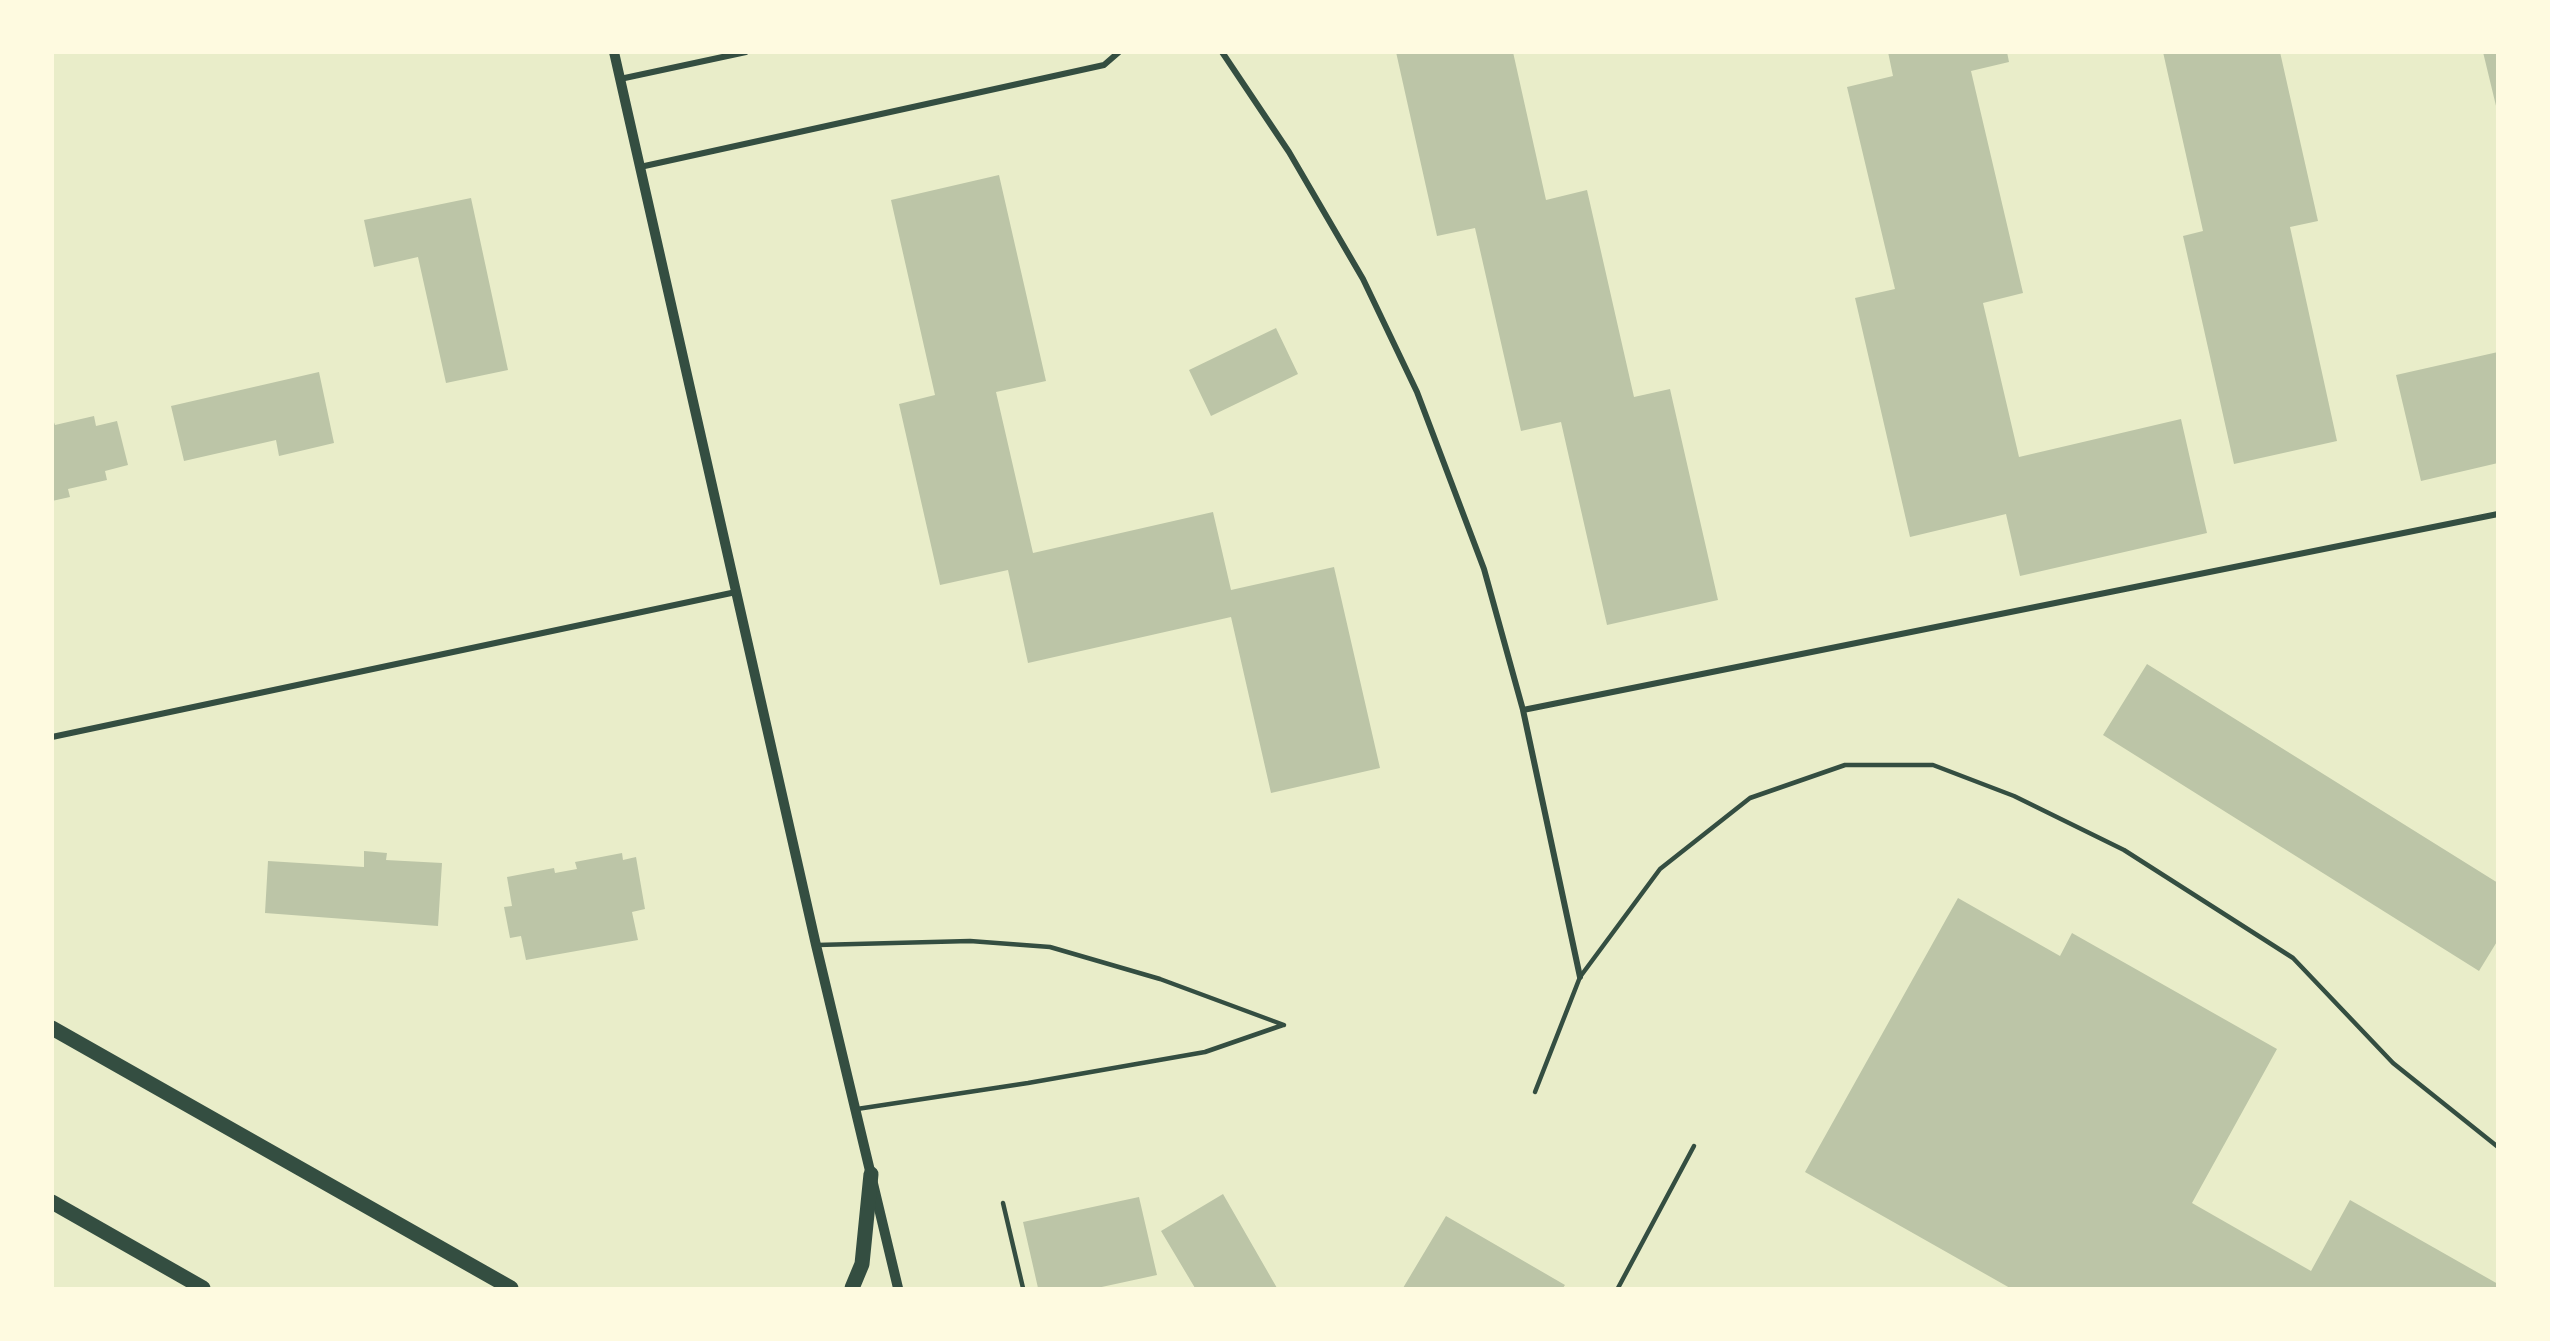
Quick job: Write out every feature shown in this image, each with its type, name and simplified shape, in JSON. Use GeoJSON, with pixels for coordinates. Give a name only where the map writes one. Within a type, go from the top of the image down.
{"type":"FeatureCollection","features":[{"type":"Feature","properties":{"kind":"main road"},"geometry":{"type":"LineString","coordinates":[[52,1028],[511,1288]]}},
{"type":"Feature","properties":{"kind":"main road"},"geometry":{"type":"LineString","coordinates":[[852,1288],[862,1264],[871,1174]]}},
{"type":"Feature","properties":{"kind":"main road"},"geometry":{"type":"LineString","coordinates":[[52,1202],[203,1288]]}},
{"type":"Feature","properties":{"kind":"street"},"geometry":{"type":"LineString","coordinates":[[614,52],[816,945],[898,1288]]}},
{"type":"Feature","properties":{"kind":"street"},"geometry":{"type":"LineString","coordinates":[[620,80],[746,52]]}},
{"type":"Feature","properties":{"kind":"street"},"geometry":{"type":"LineString","coordinates":[[640,166],[1104,65],[1119,52]]}},
{"type":"Feature","properties":{"kind":"street"},"geometry":{"type":"LineString","coordinates":[[1222,52],[1288,152],[1363,279],[1417,393],[1484,569],[1523,710],[1580,976]]}},
{"type":"Feature","properties":{"kind":"street"},"geometry":{"type":"LineString","coordinates":[[1523,710],[2498,514]]}},
{"type":"Feature","properties":{"kind":"street"},"geometry":{"type":"LineString","coordinates":[[52,737],[736,592]]}},
{"type":"Feature","properties":{"kind":"lane"},"geometry":{"type":"LineString","coordinates":[[1535,1092],[1580,976],[1660,869],[1750,798],[1845,765],[1933,765],[2014,796],[2124,849],[2293,958],[2394,1063],[2498,1148]]}},
{"type":"Feature","properties":{"kind":"lane"},"geometry":{"type":"LineString","coordinates":[[816,945],[969,941],[1050,946],[1160,979],[1284,1025],[1205,1052],[1049,1080],[854,1110]]}},
{"type":"Feature","properties":{"kind":"lane"},"geometry":{"type":"LineString","coordinates":[[1618,1288],[1694,1146]]}},
{"type":"Feature","properties":{"kind":"lane"},"geometry":{"type":"LineString","coordinates":[[1003,1203],[1023,1288]]}},
{"type":"Feature","properties":{"kind":"building"},"geometry":{"type":"Polygon","coordinates":[[[1396,52],[1513,52],[1546,200],[1587,190],[1634,397],[1670,389],[1718,600],[1607,625],[1561,422],[1521,431],[1475,228],[1437,236],[1396,52]]]}},
{"type":"Feature","properties":{"kind":"building"},"geometry":{"type":"Polygon","coordinates":[[[1888,52],[2007,52],[2009,62],[1971,71],[2023,293],[1983,303],[2019,457],[2181,419],[2207,533],[2020,576],[2006,514],[1910,537],[1855,298],[1895,289],[1847,87],[1893,76],[1888,52]]]}},
{"type":"Feature","properties":{"kind":"building"},"geometry":{"type":"Polygon","coordinates":[[[2163,52],[2280,52],[2318,221],[2290,227],[2337,441],[2234,464],[2183,236],[2203,231],[2163,52]]]}},
{"type":"Feature","properties":{"kind":"building"},"geometry":{"type":"Polygon","coordinates":[[[2483,52],[2498,52],[2498,110],[2497,110],[2483,52]]]}},
{"type":"Feature","properties":{"kind":"building"},"geometry":{"type":"Polygon","coordinates":[[[999,175],[1046,381],[996,392],[1033,553],[1213,512],[1231,590],[1334,567],[1380,768],[1271,793],[1231,617],[1028,663],[1008,570],[940,585],[899,404],[935,395],[891,200],[999,175]]]}},
{"type":"Feature","properties":{"kind":"building"},"geometry":{"type":"Polygon","coordinates":[[[471,198],[508,370],[446,383],[418,257],[374,267],[364,220],[471,198]]]}},
{"type":"Feature","properties":{"kind":"building"},"geometry":{"type":"Polygon","coordinates":[[[1276,328],[1298,374],[1211,416],[1189,370],[1276,328]]]}},
{"type":"Feature","properties":{"kind":"building"},"geometry":{"type":"Polygon","coordinates":[[[2498,352],[2498,463],[2421,481],[2396,375],[2498,352]]]}},
{"type":"Feature","properties":{"kind":"building"},"geometry":{"type":"Polygon","coordinates":[[[319,372],[334,443],[279,456],[276,440],[184,461],[171,406],[319,372]]]}},
{"type":"Feature","properties":{"kind":"building"},"geometry":{"type":"Polygon","coordinates":[[[94,416],[96,426],[117,421],[128,465],[105,471],[107,480],[68,489],[70,497],[52,501],[52,417],[55,425],[94,416]]]}},
{"type":"Feature","properties":{"kind":"building"},"geometry":{"type":"Polygon","coordinates":[[[2147,664],[2498,883],[2498,940],[2479,971],[2103,735],[2147,664]]]}},
{"type":"Feature","properties":{"kind":"building"},"geometry":{"type":"Polygon","coordinates":[[[364,851],[387,853],[386,860],[442,863],[438,926],[265,913],[268,861],[364,867],[364,851]]]}},
{"type":"Feature","properties":{"kind":"building"},"geometry":{"type":"Polygon","coordinates":[[[622,853],[623,860],[636,857],[645,909],[632,912],[638,940],[526,960],[521,936],[510,938],[504,907],[512,906],[507,877],[554,868],[555,873],[577,869],[575,862],[622,853]]]}},
{"type":"Feature","properties":{"kind":"building"},"geometry":{"type":"Polygon","coordinates":[[[1958,898],[2060,956],[2072,933],[2277,1049],[2192,1203],[2311,1271],[2350,1200],[2498,1284],[2498,1288],[2010,1288],[1805,1172],[1958,898]]]}},
{"type":"Feature","properties":{"kind":"building"},"geometry":{"type":"Polygon","coordinates":[[[1223,1194],[1277,1288],[1195,1288],[1161,1231],[1223,1194]]]}},
{"type":"Feature","properties":{"kind":"building"},"geometry":{"type":"Polygon","coordinates":[[[1139,1197],[1157,1275],[1097,1288],[1038,1288],[1023,1222],[1139,1197]]]}},
{"type":"Feature","properties":{"kind":"building"},"geometry":{"type":"Polygon","coordinates":[[[1446,1216],[1565,1285],[1563,1288],[1403,1288],[1446,1216]]]}}]}
